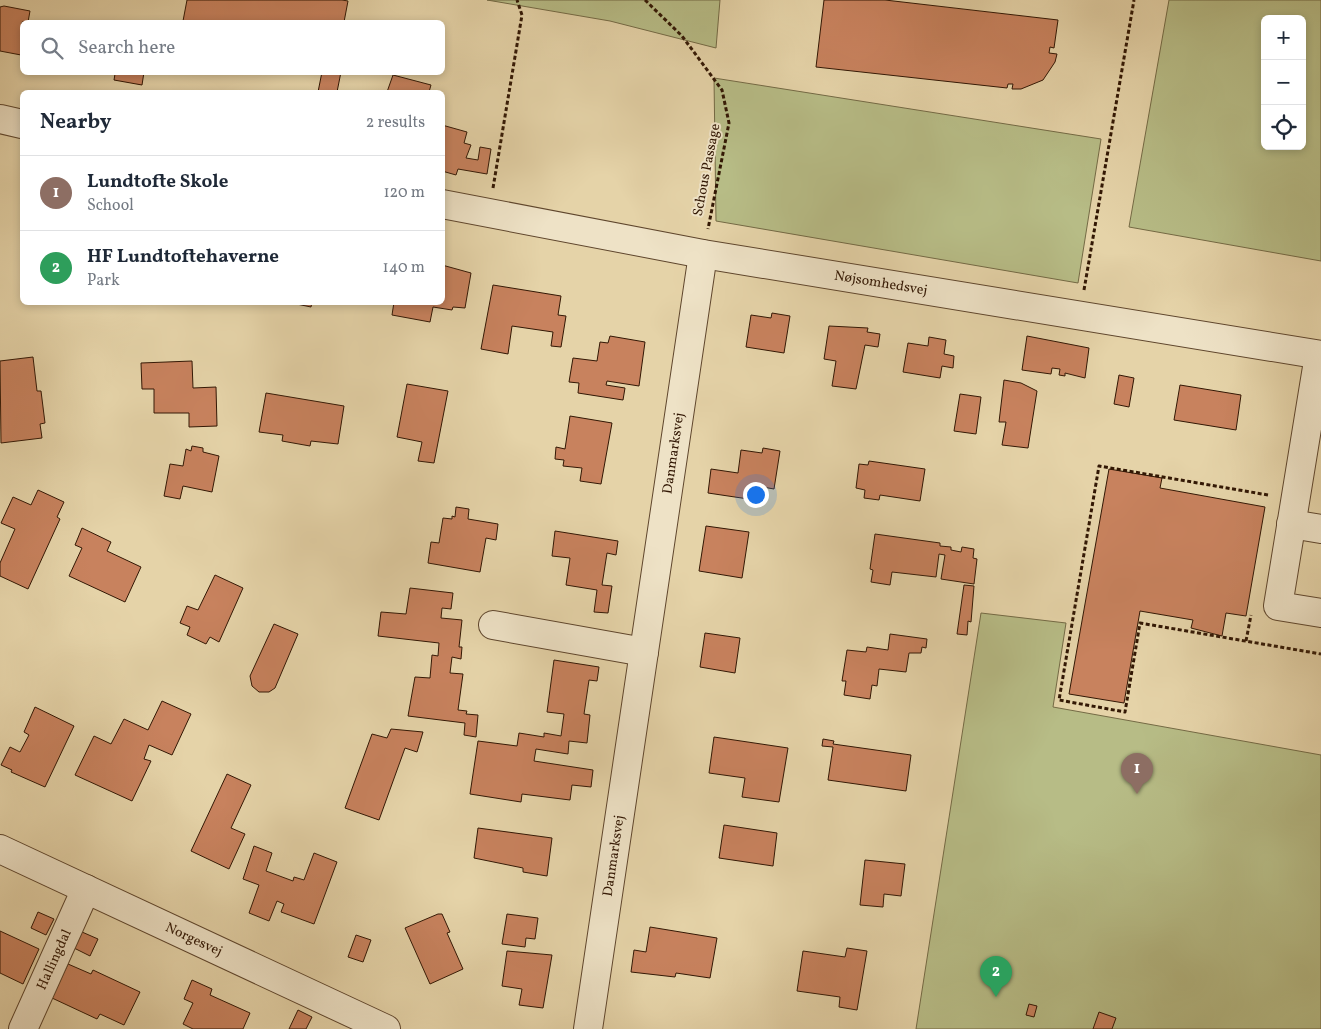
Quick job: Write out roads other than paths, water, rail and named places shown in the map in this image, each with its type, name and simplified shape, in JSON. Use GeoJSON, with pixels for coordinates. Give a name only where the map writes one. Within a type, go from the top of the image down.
{"type":"FeatureCollection","features":[{"type":"Feature","properties":{"kind":"street"},"geometry":{"type":"LineString","coordinates":[[0,119],[20,124]]}},
{"type":"Feature","properties":{"kind":"street","name":"Nøjsomhedsvej"},"geometry":{"type":"LineString","coordinates":[[445,205],[703,254],[1320,355]]}},
{"type":"Feature","properties":{"kind":"street","name":"Danmarksvej"},"geometry":{"type":"LineString","coordinates":[[588,1029],[703,254]]}},
{"type":"Feature","properties":{"kind":"street"},"geometry":{"type":"LineString","coordinates":[[1320,355],[1313,437],[1291,524],[1278,606],[1321,613]]}},
{"type":"Feature","properties":{"kind":"street"},"geometry":{"type":"LineString","coordinates":[[1291,524],[1321,529]]}},
{"type":"Feature","properties":{"kind":"street"},"geometry":{"type":"LineString","coordinates":[[493,625],[644,652]]}},
{"type":"Feature","properties":{"kind":"street","name":"Norgesvej"},"geometry":{"type":"LineString","coordinates":[[0,849],[386,1029]]}},
{"type":"Feature","properties":{"kind":"street","name":"Hallingdal"},"geometry":{"type":"LineString","coordinates":[[23,1029],[86,889]]}},
{"type":"Feature","properties":{"kind":"place","name":"Lundtofte Skole"},"geometry":{"type":"Point","coordinates":[1137,794]}},
{"type":"Feature","properties":{"kind":"place","name":"HF Lundtoftehaverne"},"geometry":{"type":"Point","coordinates":[996,997]}}]}
